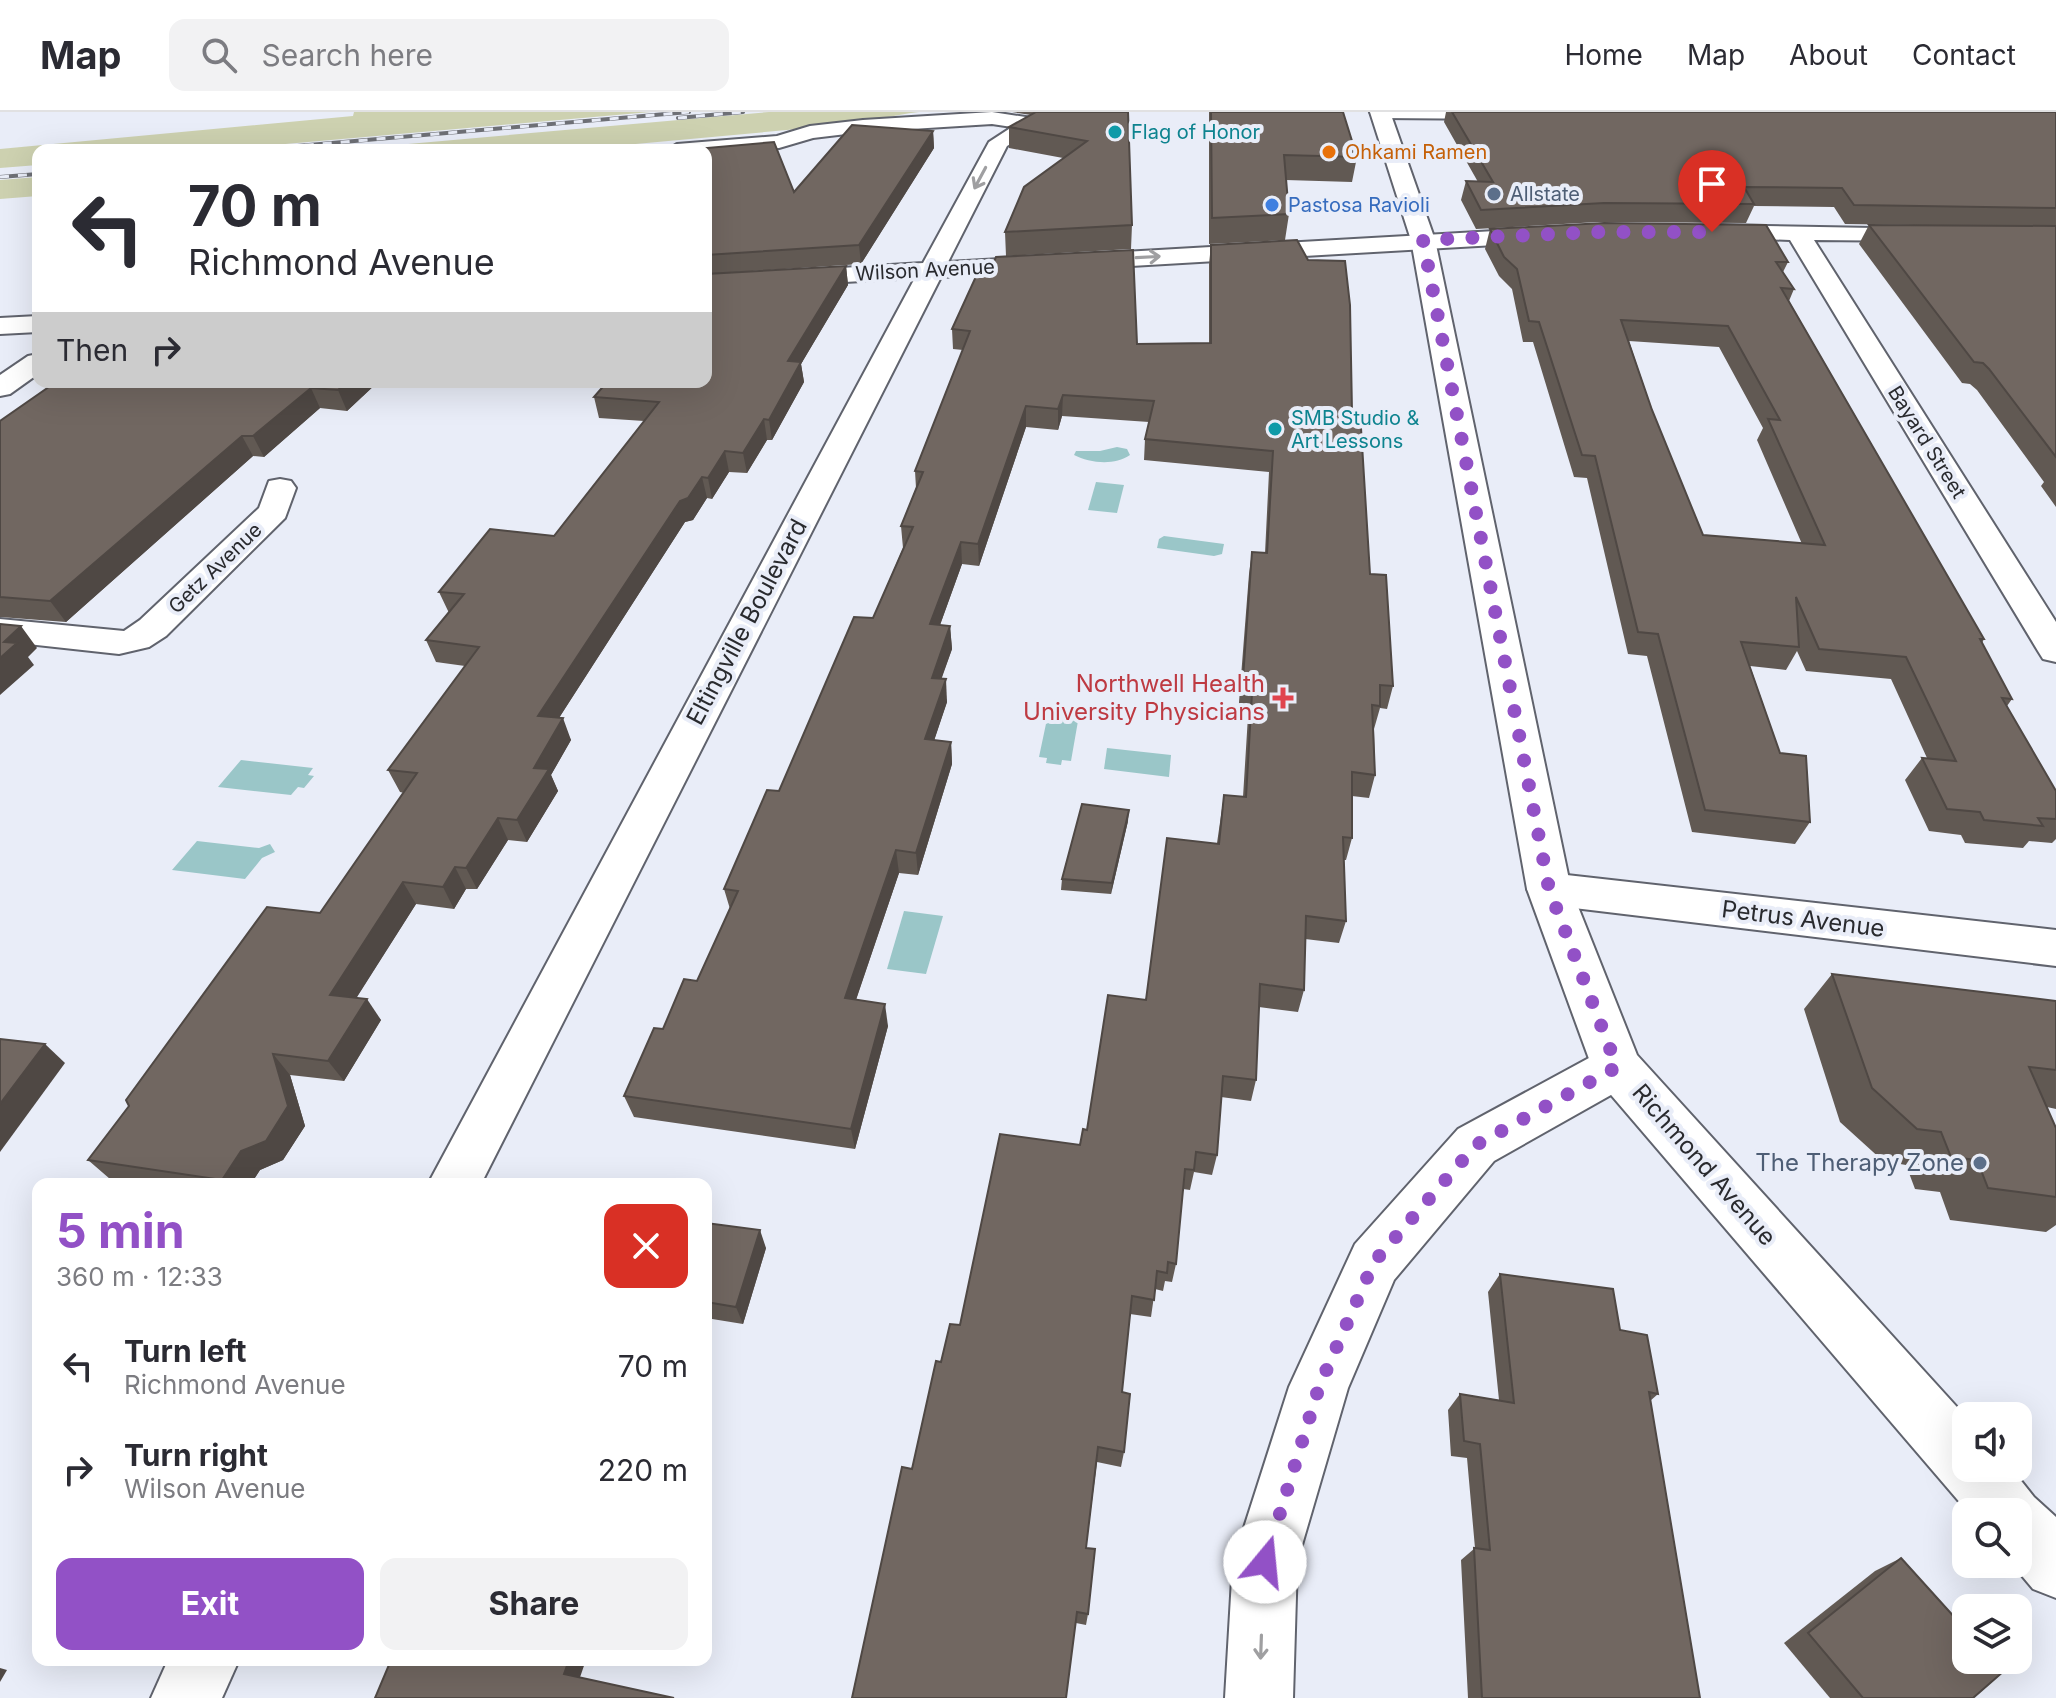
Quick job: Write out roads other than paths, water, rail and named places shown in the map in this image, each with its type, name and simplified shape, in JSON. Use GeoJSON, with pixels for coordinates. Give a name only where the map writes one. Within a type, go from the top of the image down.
{"type":"FeatureCollection","features":[{"type":"Feature","properties":{"kind":"street","name":"Eltingville Boulevard"},"geometry":{"type":"LineString","coordinates":[[457,1178],[999,142],[1032,124],[1085,112]]}},
{"type":"Feature","properties":{"kind":"street"},"geometry":{"type":"LineString","coordinates":[[1380,112],[1532,114]]}},
{"type":"Feature","properties":{"kind":"street","name":"Richmond Avenue"},"geometry":{"type":"LineString","coordinates":[[1380,112],[1423,240],[1549,889],[1617,1067],[1952,1447]]}},
{"type":"Feature","properties":{"kind":"street"},"geometry":{"type":"LineString","coordinates":[[712,147],[779,142],[810,132],[863,126],[992,118],[1032,124]]}},
{"type":"Feature","properties":{"kind":"street"},"geometry":{"type":"LineString","coordinates":[[1690,232],[1940,235]]}},
{"type":"Feature","properties":{"kind":"street","name":"Bayard Street"},"geometry":{"type":"LineString","coordinates":[[1798,233],[2056,651]]}},
{"type":"Feature","properties":{"kind":"street","name":"Wilson Avenue"},"geometry":{"type":"LineString","coordinates":[[712,283],[1567,234]]}},
{"type":"Feature","properties":{"kind":"street"},"geometry":{"type":"LineString","coordinates":[[0,326],[32,324]]}},
{"type":"Feature","properties":{"kind":"street"},"geometry":{"type":"LineString","coordinates":[[0,388],[32,366]]}},
{"type":"Feature","properties":{"kind":"street","name":"Getz Avenue"},"geometry":{"type":"LineString","coordinates":[[0,630],[119,643],[136,639],[153,628],[274,511],[280,488]]}},
{"type":"Feature","properties":{"kind":"street","name":"Petrus Avenue"},"geometry":{"type":"LineString","coordinates":[[1549,889],[2056,948]]}},
{"type":"Feature","properties":{"kind":"street"},"geometry":{"type":"LineString","coordinates":[[1259,1698],[1265,1562],[1319,1387],[1374,1262],[1476,1145],[1617,1067]]}},
{"type":"Feature","properties":{"kind":"street"},"geometry":{"type":"LineString","coordinates":[[1982,1482],[1997,1498]]}},
{"type":"Feature","properties":{"kind":"street"},"geometry":{"type":"LineString","coordinates":[[2032,1538],[2056,1566]]}},
{"type":"Feature","properties":{"kind":"street"},"geometry":{"type":"LineString","coordinates":[[185,1698],[202,1666]]}},
{"type":"Feature","properties":{"kind":"railway"},"geometry":{"type":"LineString","coordinates":[[320,144],[689,112]]}},
{"type":"Feature","properties":{"kind":"railway"},"geometry":{"type":"LineString","coordinates":[[678,118],[743,112]]}},
{"type":"Feature","properties":{"kind":"railway"},"geometry":{"type":"LineString","coordinates":[[0,177],[32,174]]}},
{"type":"Feature","properties":{"kind":"place","name":"Flag of Honor"},"geometry":{"type":"Point","coordinates":[1115,132]}},
{"type":"Feature","properties":{"kind":"place","name":"Ohkami Ramen"},"geometry":{"type":"Point","coordinates":[1329,152]}},
{"type":"Feature","properties":{"kind":"place","name":"Allstate"},"geometry":{"type":"Point","coordinates":[1494,194]}},
{"type":"Feature","properties":{"kind":"place","name":"Pastosa Ravioli"},"geometry":{"type":"Point","coordinates":[1272,205]}},
{"type":"Feature","properties":{"kind":"place","name":"SMB Studio & Art Lessons"},"geometry":{"type":"Point","coordinates":[1275,429]}},
{"type":"Feature","properties":{"kind":"place","name":"Northwell Health University Physicians"},"geometry":{"type":"Point","coordinates":[1283,698]}},
{"type":"Feature","properties":{"kind":"place","name":"The Therapy Zone"},"geometry":{"type":"Point","coordinates":[1980,1163]}}]}
